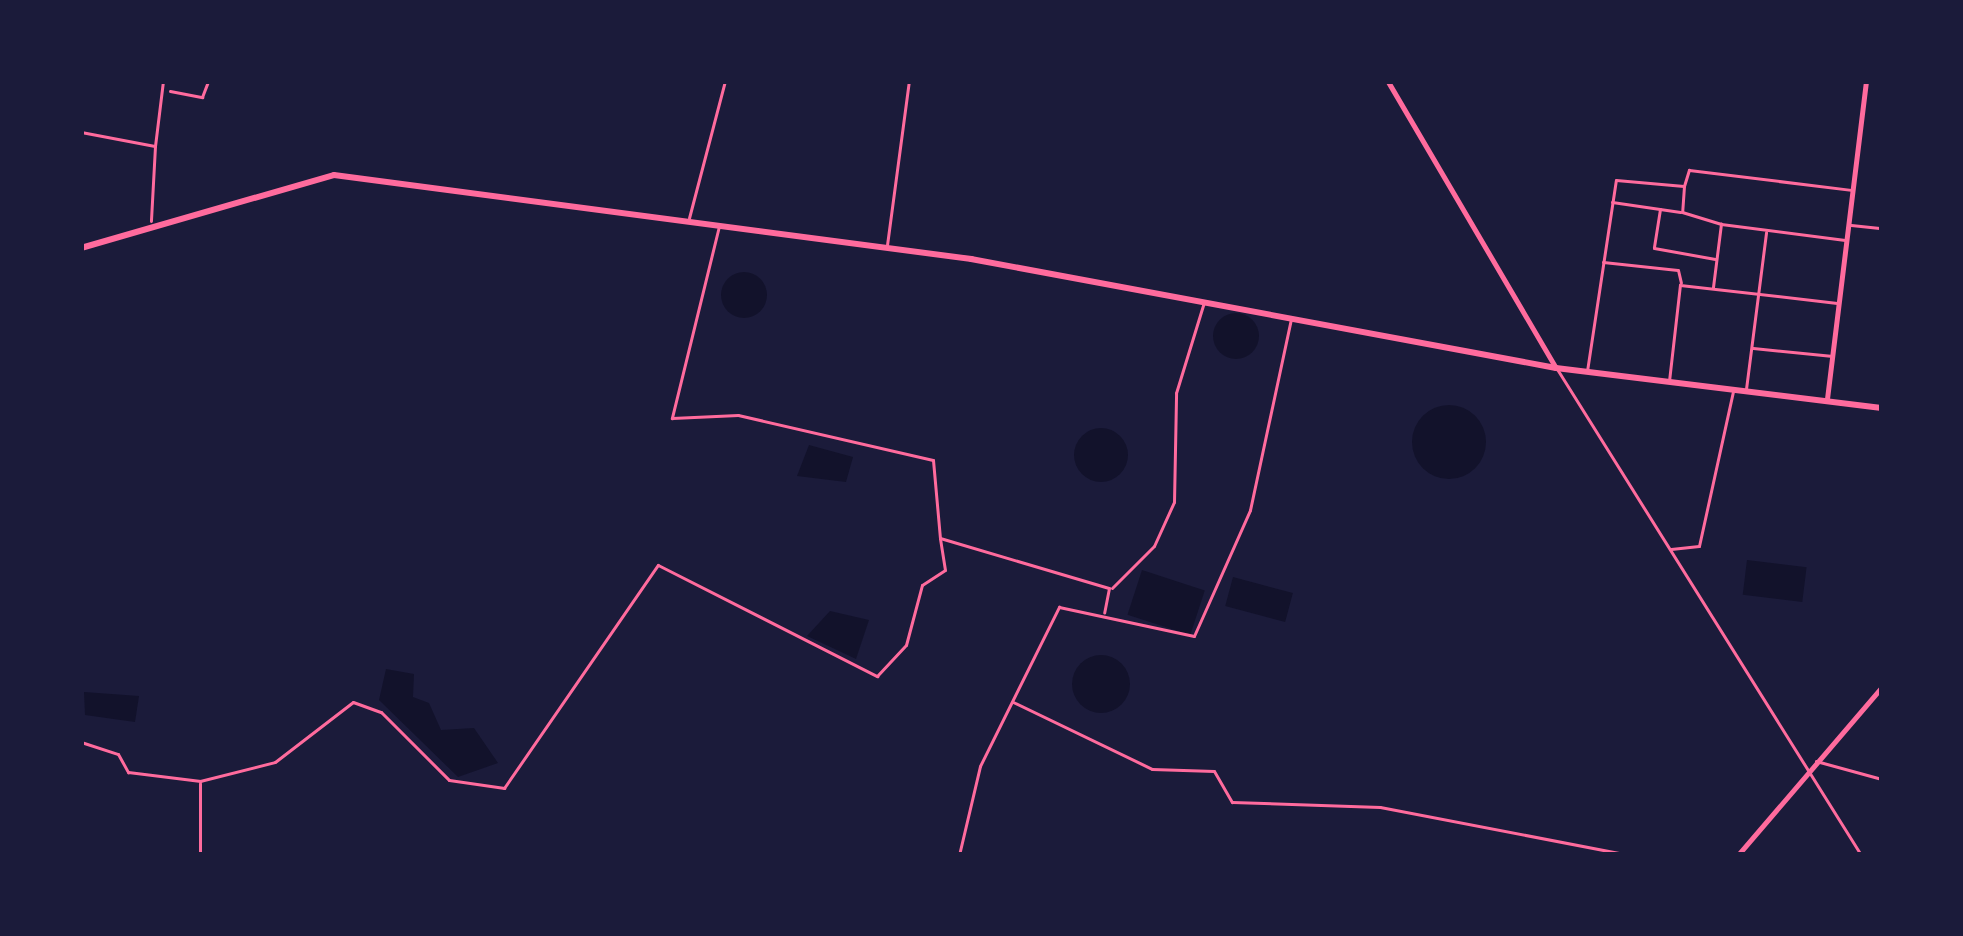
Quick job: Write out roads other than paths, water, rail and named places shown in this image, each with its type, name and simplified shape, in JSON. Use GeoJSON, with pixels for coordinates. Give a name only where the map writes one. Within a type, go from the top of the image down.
{"type":"FeatureCollection","features":[{"type":"Feature","properties":{"kind":"highway"},"geometry":{"type":"LineString","coordinates":[[81,248],[151,221],[334,175],[886,247],[1292,316],[1556,368],[1882,408]]}},
{"type":"Feature","properties":{"kind":"main road"},"geometry":{"type":"LineString","coordinates":[[1388,81],[1556,368]]}},
{"type":"Feature","properties":{"kind":"main road"},"geometry":{"type":"LineString","coordinates":[[1827,399],[1866,81]]}},
{"type":"Feature","properties":{"kind":"main road"},"geometry":{"type":"LineString","coordinates":[[1738,855],[1882,687]]}},
{"type":"Feature","properties":{"kind":"street"},"geometry":{"type":"LineString","coordinates":[[151,221],[155,146],[169,92],[163,81]]}},
{"type":"Feature","properties":{"kind":"street"},"geometry":{"type":"LineString","coordinates":[[169,92],[202,97],[208,81]]}},
{"type":"Feature","properties":{"kind":"street"},"geometry":{"type":"LineString","coordinates":[[689,220],[725,81]]}},
{"type":"Feature","properties":{"kind":"street"},"geometry":{"type":"LineString","coordinates":[[886,247],[909,81]]}},
{"type":"Feature","properties":{"kind":"street"},"geometry":{"type":"LineString","coordinates":[[956,81],[975,81]]}},
{"type":"Feature","properties":{"kind":"street"},"geometry":{"type":"LineString","coordinates":[[81,132],[155,146]]}},
{"type":"Feature","properties":{"kind":"street"},"geometry":{"type":"LineString","coordinates":[[1682,212],[1689,170],[1853,190]]}},
{"type":"Feature","properties":{"kind":"street"},"geometry":{"type":"LineString","coordinates":[[1586,371],[1618,179],[1684,186]]}},
{"type":"Feature","properties":{"kind":"street"},"geometry":{"type":"LineString","coordinates":[[1611,202],[1682,212],[1721,224],[1847,241]]}},
{"type":"Feature","properties":{"kind":"street"},"geometry":{"type":"LineString","coordinates":[[1660,209],[1654,248],[1716,259]]}},
{"type":"Feature","properties":{"kind":"street"},"geometry":{"type":"LineString","coordinates":[[81,742],[118,754],[128,772],[200,781],[275,762],[352,702],[381,712],[449,780],[504,788],[658,565],[877,676],[906,645],[922,585],[946,570],[934,460],[738,415],[672,418],[719,224]]}},
{"type":"Feature","properties":{"kind":"street"},"geometry":{"type":"LineString","coordinates":[[1713,289],[1721,224]]}},
{"type":"Feature","properties":{"kind":"street"},"geometry":{"type":"LineString","coordinates":[[1849,224],[1882,227]]}},
{"type":"Feature","properties":{"kind":"street"},"geometry":{"type":"LineString","coordinates":[[1745,392],[1766,230]]}},
{"type":"Feature","properties":{"kind":"street"},"geometry":{"type":"LineString","coordinates":[[1603,262],[1678,270],[1669,382]]}},
{"type":"Feature","properties":{"kind":"street"},"geometry":{"type":"LineString","coordinates":[[1680,285],[1839,303]]}},
{"type":"Feature","properties":{"kind":"street"},"geometry":{"type":"LineString","coordinates":[[1104,613],[1111,589],[1154,546],[1174,502],[1176,393],[1204,301]]}},
{"type":"Feature","properties":{"kind":"street"},"geometry":{"type":"LineString","coordinates":[[959,855],[980,766],[1059,607],[1194,636],[1250,510],[1292,316]]}},
{"type":"Feature","properties":{"kind":"street"},"geometry":{"type":"LineString","coordinates":[[1751,348],[1833,356]]}},
{"type":"Feature","properties":{"kind":"street"},"geometry":{"type":"LineString","coordinates":[[1556,368],[1805,773],[1862,855]]}},
{"type":"Feature","properties":{"kind":"street"},"geometry":{"type":"LineString","coordinates":[[1670,549],[1699,546],[1734,390]]}},
{"type":"Feature","properties":{"kind":"street"},"geometry":{"type":"LineString","coordinates":[[940,538],[1111,589]]}},
{"type":"Feature","properties":{"kind":"street"},"geometry":{"type":"LineString","coordinates":[[1013,702],[1152,770],[1214,772],[1232,802],[1380,806],[1630,855]]}},
{"type":"Feature","properties":{"kind":"street"},"geometry":{"type":"LineString","coordinates":[[1816,761],[1882,779]]}},
{"type":"Feature","properties":{"kind":"street"},"geometry":{"type":"LineString","coordinates":[[200,781],[200,855]]}}]}
